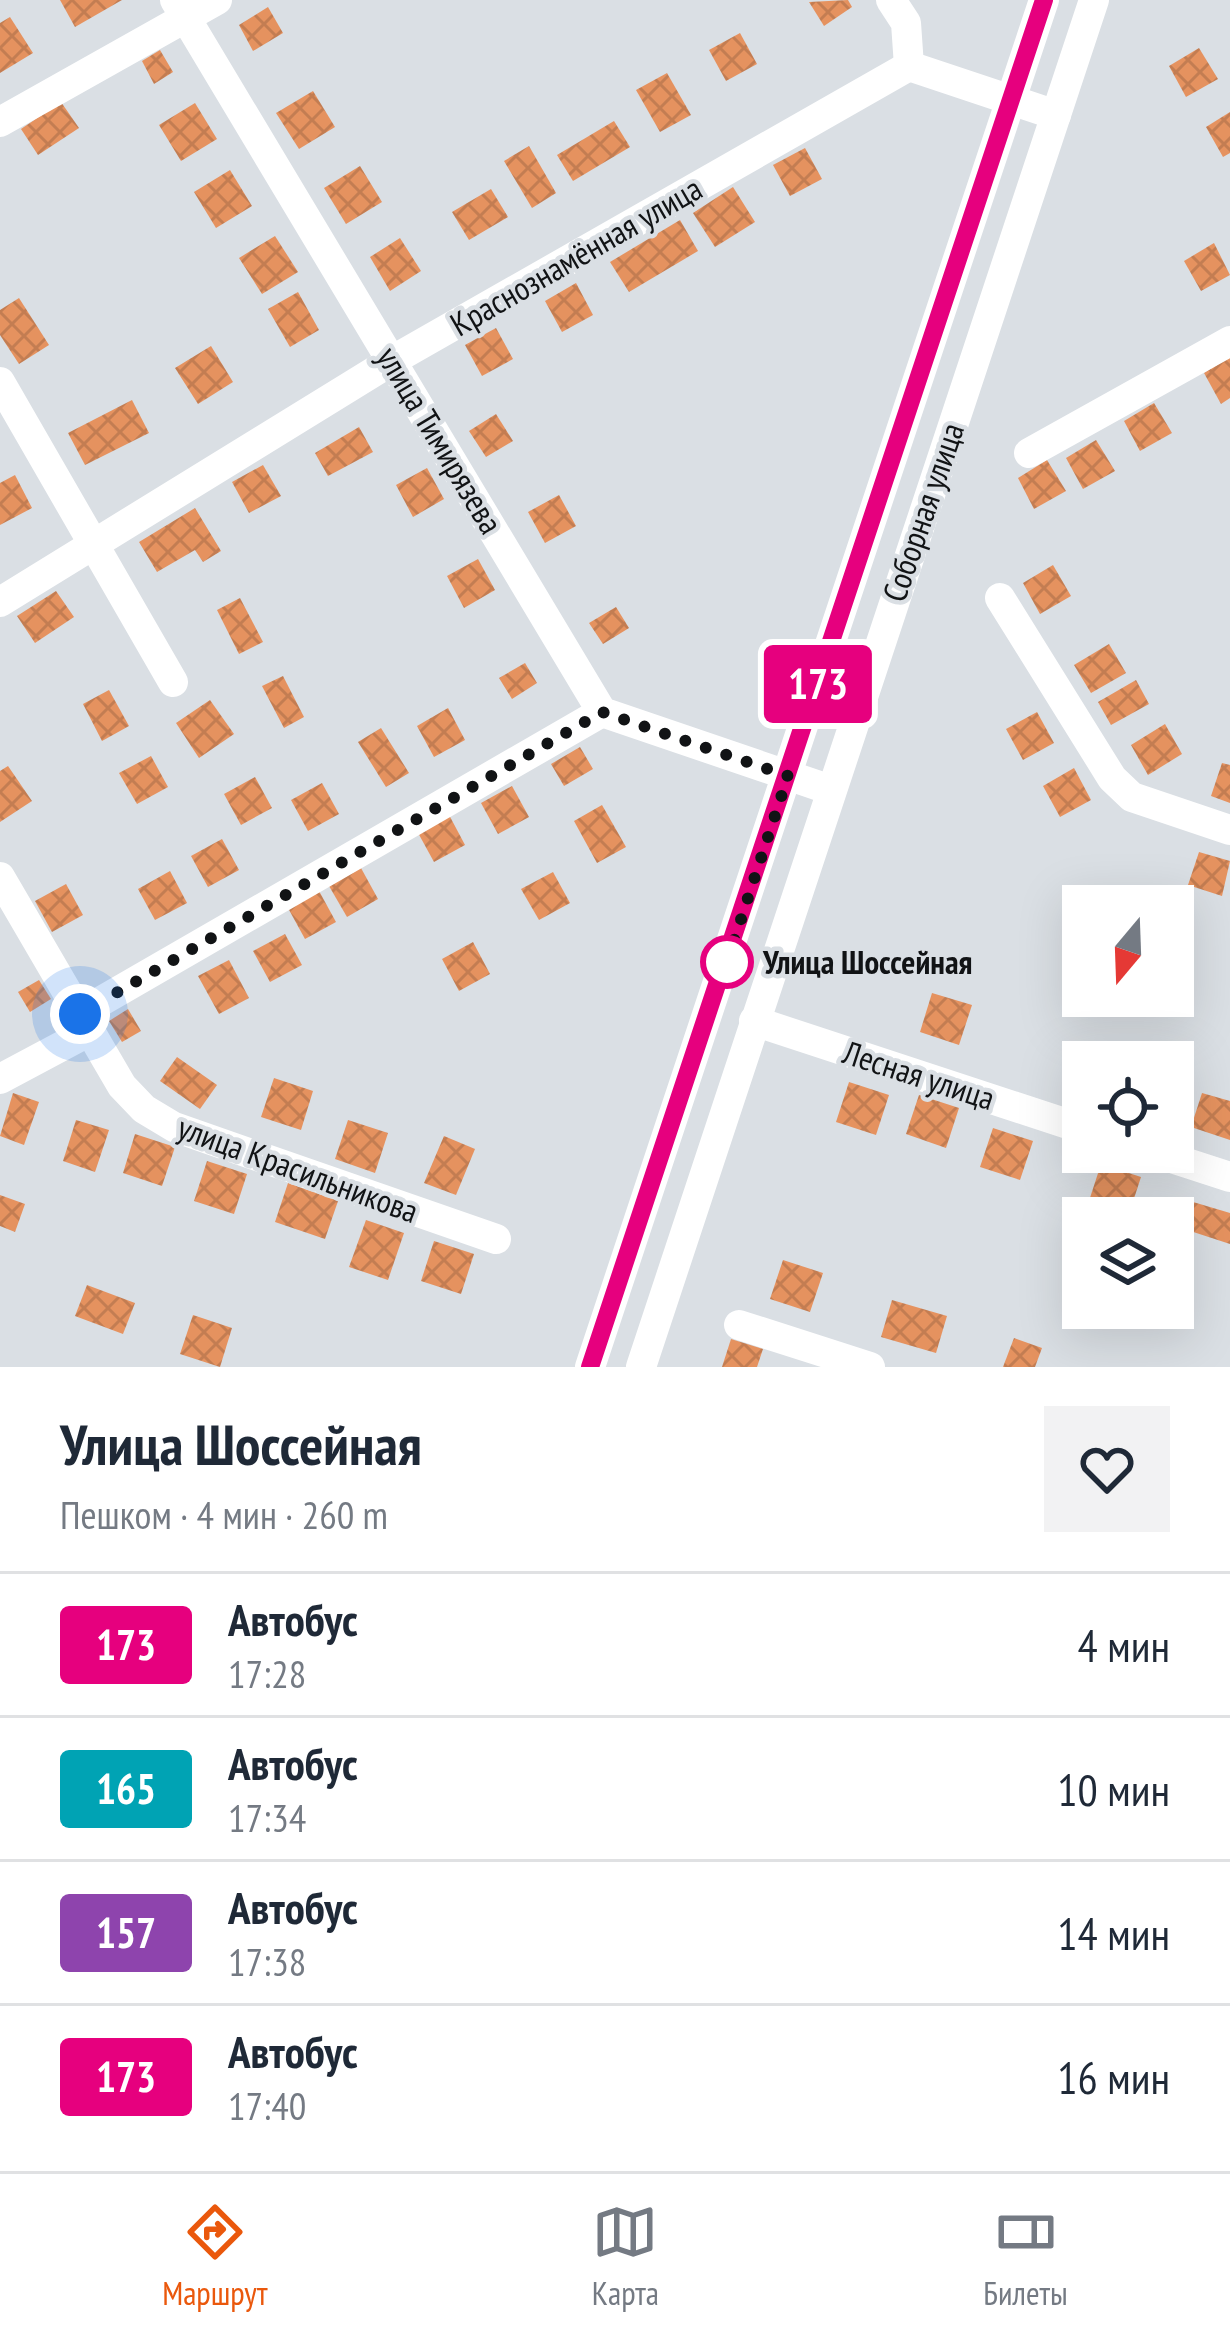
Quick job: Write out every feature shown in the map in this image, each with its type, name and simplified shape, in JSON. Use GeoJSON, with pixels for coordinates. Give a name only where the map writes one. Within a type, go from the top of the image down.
{"type":"FeatureCollection","features":[{"type":"Feature","properties":{"kind":"street"},"geometry":{"type":"LineString","coordinates":[[0,122],[181,9],[217,0]]}},
{"type":"Feature","properties":{"kind":"street"},"geometry":{"type":"LineString","coordinates":[[892,0],[906,23],[909,66],[1056,115]]}},
{"type":"Feature","properties":{"kind":"street","name":"Соборная улица"},"geometry":{"type":"LineString","coordinates":[[590,1367],[1044,0]]}},
{"type":"Feature","properties":{"kind":"street","name":"Соборная улица"},"geometry":{"type":"LineString","coordinates":[[641,1367],[1094,0]]}},
{"type":"Feature","properties":{"kind":"street","name":"улица Тимирязева"},"geometry":{"type":"LineString","coordinates":[[181,9],[602,712]]}},
{"type":"Feature","properties":{"kind":"street","name":"Краснознамённая улица"},"geometry":{"type":"LineString","coordinates":[[0,602],[393,360],[909,66]]}},
{"type":"Feature","properties":{"kind":"street"},"geometry":{"type":"LineString","coordinates":[[1029,453],[1230,341]]}},
{"type":"Feature","properties":{"kind":"street"},"geometry":{"type":"LineString","coordinates":[[0,382],[173,682]]}},
{"type":"Feature","properties":{"kind":"street"},"geometry":{"type":"LineString","coordinates":[[1000,598],[1112,778],[1132,797],[1230,830]]}},
{"type":"Feature","properties":{"kind":"street"},"geometry":{"type":"LineString","coordinates":[[0,1079],[85,1022],[602,712],[831,790]]}},
{"type":"Feature","properties":{"kind":"street","name":"улица Красильникова"},"geometry":{"type":"LineString","coordinates":[[0,877],[122,1086],[144,1109],[174,1127],[496,1239]]}},
{"type":"Feature","properties":{"kind":"street","name":"Лесная улица"},"geometry":{"type":"LineString","coordinates":[[754,1022],[1062,1122]]}},
{"type":"Feature","properties":{"kind":"street"},"geometry":{"type":"LineString","coordinates":[[1194,1165],[1230,1177]]}},
{"type":"Feature","properties":{"kind":"street"},"geometry":{"type":"LineString","coordinates":[[740,1324],[870,1367]]}},
{"type":"Feature","properties":{"kind":"building"},"geometry":{"type":"Polygon","coordinates":[[[60,0],[122,0],[75,27],[60,0]]]}},
{"type":"Feature","properties":{"kind":"building"},"geometry":{"type":"Polygon","coordinates":[[[848,0],[852,7],[824,26],[809,2],[848,0]]]}},
{"type":"Feature","properties":{"kind":"building"},"geometry":{"type":"Polygon","coordinates":[[[268,7],[283,33],[253,51],[239,25],[268,7]]]}},
{"type":"Feature","properties":{"kind":"building"},"geometry":{"type":"Polygon","coordinates":[[[10,17],[33,53],[0,73],[0,23],[10,17]]]}},
{"type":"Feature","properties":{"kind":"building"},"geometry":{"type":"Polygon","coordinates":[[[740,33],[757,64],[726,81],[709,50],[740,33]]]}},
{"type":"Feature","properties":{"kind":"building"},"geometry":{"type":"Polygon","coordinates":[[[1199,48],[1218,79],[1186,97],[1169,66],[1199,48]]]}},
{"type":"Feature","properties":{"kind":"building"},"geometry":{"type":"Polygon","coordinates":[[[160,50],[173,72],[154,84],[142,61],[160,50]]]}},
{"type":"Feature","properties":{"kind":"building"},"geometry":{"type":"Polygon","coordinates":[[[667,73],[691,115],[660,132],[636,90],[667,73]]]}},
{"type":"Feature","properties":{"kind":"building"},"geometry":{"type":"Polygon","coordinates":[[[313,91],[335,127],[299,149],[276,113],[313,91]]]}},
{"type":"Feature","properties":{"kind":"building"},"geometry":{"type":"Polygon","coordinates":[[[61,102],[79,128],[38,155],[21,129],[61,102]]]}},
{"type":"Feature","properties":{"kind":"building"},"geometry":{"type":"Polygon","coordinates":[[[195,103],[217,139],[181,161],[159,125],[195,103]]]}},
{"type":"Feature","properties":{"kind":"building"},"geometry":{"type":"Polygon","coordinates":[[[1230,112],[1230,153],[1223,157],[1206,127],[1230,112]]]}},
{"type":"Feature","properties":{"kind":"building"},"geometry":{"type":"Polygon","coordinates":[[[614,121],[630,147],[573,181],[557,155],[614,121]]]}},
{"type":"Feature","properties":{"kind":"building"},"geometry":{"type":"Polygon","coordinates":[[[529,146],[556,193],[532,208],[504,161],[529,146]]]}},
{"type":"Feature","properties":{"kind":"building"},"geometry":{"type":"Polygon","coordinates":[[[805,148],[822,179],[790,196],[773,165],[805,148]]]}},
{"type":"Feature","properties":{"kind":"building"},"geometry":{"type":"Polygon","coordinates":[[[360,166],[382,202],[346,224],[324,188],[360,166]]]}},
{"type":"Feature","properties":{"kind":"building"},"geometry":{"type":"Polygon","coordinates":[[[230,170],[252,206],[216,228],[194,192],[230,170]]]}},
{"type":"Feature","properties":{"kind":"building"},"geometry":{"type":"Polygon","coordinates":[[[733,187],[755,222],[715,247],[693,213],[733,187]]]}},
{"type":"Feature","properties":{"kind":"building"},"geometry":{"type":"Polygon","coordinates":[[[491,189],[508,217],[469,240],[452,212],[491,189]]]}},
{"type":"Feature","properties":{"kind":"building"},"geometry":{"type":"Polygon","coordinates":[[[680,220],[698,251],[629,292],[610,262],[680,220]]]}},
{"type":"Feature","properties":{"kind":"building"},"geometry":{"type":"Polygon","coordinates":[[[275,236],[298,272],[262,294],[239,258],[275,236]]]}},
{"type":"Feature","properties":{"kind":"building"},"geometry":{"type":"Polygon","coordinates":[[[400,238],[421,271],[390,291],[370,257],[400,238]]]}},
{"type":"Feature","properties":{"kind":"building"},"geometry":{"type":"Polygon","coordinates":[[[1214,243],[1230,275],[1201,291],[1184,261],[1214,243]]]}},
{"type":"Feature","properties":{"kind":"building"},"geometry":{"type":"Polygon","coordinates":[[[576,283],[593,315],[562,332],[545,301],[576,283]]]}},
{"type":"Feature","properties":{"kind":"building"},"geometry":{"type":"Polygon","coordinates":[[[298,292],[319,330],[290,347],[268,309],[298,292]]]}},
{"type":"Feature","properties":{"kind":"building"},"geometry":{"type":"Polygon","coordinates":[[[19,298],[49,345],[19,364],[0,335],[0,310],[19,298]]]}},
{"type":"Feature","properties":{"kind":"building"},"geometry":{"type":"Polygon","coordinates":[[[496,328],[513,359],[482,376],[465,345],[496,328]]]}},
{"type":"Feature","properties":{"kind":"building"},"geometry":{"type":"Polygon","coordinates":[[[211,346],[233,382],[198,404],[175,368],[211,346]]]}},
{"type":"Feature","properties":{"kind":"building"},"geometry":{"type":"Polygon","coordinates":[[[1230,357],[1230,398],[1221,404],[1204,373],[1230,357]]]}},
{"type":"Feature","properties":{"kind":"building"},"geometry":{"type":"Polygon","coordinates":[[[132,400],[149,433],[85,465],[68,433],[132,400]]]}},
{"type":"Feature","properties":{"kind":"building"},"geometry":{"type":"Polygon","coordinates":[[[1154,403],[1172,433],[1140,451],[1124,421],[1154,403]]]}},
{"type":"Feature","properties":{"kind":"building"},"geometry":{"type":"Polygon","coordinates":[[[496,414],[513,441],[486,457],[469,431],[496,414]]]}},
{"type":"Feature","properties":{"kind":"building"},"geometry":{"type":"Polygon","coordinates":[[[359,427],[373,452],[328,476],[315,453],[359,427]]]}},
{"type":"Feature","properties":{"kind":"building"},"geometry":{"type":"Polygon","coordinates":[[[1096,440],[1115,471],[1083,489],[1066,458],[1096,440]]]}},
{"type":"Feature","properties":{"kind":"building"},"geometry":{"type":"Polygon","coordinates":[[[1047,460],[1066,491],[1034,509],[1018,478],[1047,460]]]}},
{"type":"Feature","properties":{"kind":"building"},"geometry":{"type":"Polygon","coordinates":[[[263,465],[281,496],[249,513],[232,482],[263,465]]]}},
{"type":"Feature","properties":{"kind":"building"},"geometry":{"type":"Polygon","coordinates":[[[427,468],[444,499],[413,517],[396,485],[427,468]]]}},
{"type":"Feature","properties":{"kind":"building"},"geometry":{"type":"Polygon","coordinates":[[[15,475],[32,508],[0,525],[0,483],[15,475]]]}},
{"type":"Feature","properties":{"kind":"building"},"geometry":{"type":"Polygon","coordinates":[[[559,495],[576,526],[545,543],[528,512],[559,495]]]}},
{"type":"Feature","properties":{"kind":"building"},"geometry":{"type":"Polygon","coordinates":[[[195,508],[221,551],[203,562],[195,550],[157,572],[139,542],[195,508]]]}},
{"type":"Feature","properties":{"kind":"building"},"geometry":{"type":"Polygon","coordinates":[[[478,559],[495,590],[464,608],[447,576],[478,559]]]}},
{"type":"Feature","properties":{"kind":"building"},"geometry":{"type":"Polygon","coordinates":[[[1053,565],[1071,596],[1040,614],[1023,583],[1053,565]]]}},
{"type":"Feature","properties":{"kind":"building"},"geometry":{"type":"Polygon","coordinates":[[[56,591],[74,617],[35,643],[17,616],[56,591]]]}},
{"type":"Feature","properties":{"kind":"building"},"geometry":{"type":"Polygon","coordinates":[[[240,598],[263,642],[239,654],[217,610],[240,598]]]}},
{"type":"Feature","properties":{"kind":"building"},"geometry":{"type":"Polygon","coordinates":[[[616,607],[629,628],[603,644],[589,623],[616,607]]]}},
{"type":"Feature","properties":{"kind":"building"},"geometry":{"type":"Polygon","coordinates":[[[1109,644],[1126,673],[1091,693],[1074,665],[1109,644]]]}},
{"type":"Feature","properties":{"kind":"building"},"geometry":{"type":"Polygon","coordinates":[[[525,663],[537,683],[512,699],[499,678],[525,663]]]}},
{"type":"Feature","properties":{"kind":"building"},"geometry":{"type":"Polygon","coordinates":[[[283,676],[304,717],[284,728],[262,686],[283,676]]]}},
{"type":"Feature","properties":{"kind":"building"},"geometry":{"type":"Polygon","coordinates":[[[1136,680],[1149,704],[1111,725],[1098,702],[1136,680]]]}},
{"type":"Feature","properties":{"kind":"building"},"geometry":{"type":"Polygon","coordinates":[[[109,690],[129,726],[102,741],[83,704],[109,690]]]}},
{"type":"Feature","properties":{"kind":"building"},"geometry":{"type":"Polygon","coordinates":[[[210,700],[234,734],[199,758],[176,723],[210,700]]]}},
{"type":"Feature","properties":{"kind":"building"},"geometry":{"type":"Polygon","coordinates":[[[448,708],[465,740],[434,757],[417,726],[448,708]]]}},
{"type":"Feature","properties":{"kind":"building"},"geometry":{"type":"Polygon","coordinates":[[[1037,712],[1054,743],[1023,760],[1006,729],[1037,712]]]}},
{"type":"Feature","properties":{"kind":"building"},"geometry":{"type":"Polygon","coordinates":[[[1165,724],[1182,754],[1148,775],[1131,745],[1165,724]]]}},
{"type":"Feature","properties":{"kind":"building"},"geometry":{"type":"Polygon","coordinates":[[[381,728],[409,773],[386,787],[358,742],[381,728]]]}},
{"type":"Feature","properties":{"kind":"building"},"geometry":{"type":"Polygon","coordinates":[[[580,747],[593,769],[564,786],[551,764],[580,747]]]}},
{"type":"Feature","properties":{"kind":"building"},"geometry":{"type":"Polygon","coordinates":[[[151,756],[168,787],[137,804],[119,773],[151,756]]]}},
{"type":"Feature","properties":{"kind":"building"},"geometry":{"type":"Polygon","coordinates":[[[1222,763],[1230,765],[1230,803],[1211,796],[1222,763]]]}},
{"type":"Feature","properties":{"kind":"building"},"geometry":{"type":"Polygon","coordinates":[[[8,766],[32,801],[0,822],[0,771],[8,766]]]}},
{"type":"Feature","properties":{"kind":"building"},"geometry":{"type":"Polygon","coordinates":[[[1074,768],[1091,800],[1060,817],[1043,786],[1074,768]]]}},
{"type":"Feature","properties":{"kind":"building"},"geometry":{"type":"Polygon","coordinates":[[[255,777],[272,808],[241,825],[224,794],[255,777]]]}},
{"type":"Feature","properties":{"kind":"building"},"geometry":{"type":"Polygon","coordinates":[[[322,783],[339,814],[308,831],[291,800],[322,783]]]}},
{"type":"Feature","properties":{"kind":"building"},"geometry":{"type":"Polygon","coordinates":[[[512,786],[529,817],[498,834],[481,803],[512,786]]]}},
{"type":"Feature","properties":{"kind":"building"},"geometry":{"type":"Polygon","coordinates":[[[602,805],[626,847],[597,863],[574,821],[602,805]]]}},
{"type":"Feature","properties":{"kind":"building"},"geometry":{"type":"Polygon","coordinates":[[[448,813],[465,845],[434,862],[417,831],[448,813]]]}},
{"type":"Feature","properties":{"kind":"building"},"geometry":{"type":"Polygon","coordinates":[[[222,839],[239,870],[208,887],[191,856],[222,839]]]}},
{"type":"Feature","properties":{"kind":"building"},"geometry":{"type":"Polygon","coordinates":[[[1199,852],[1230,861],[1222,896],[1188,885],[1199,852]]]}},
{"type":"Feature","properties":{"kind":"building"},"geometry":{"type":"Polygon","coordinates":[[[361,868],[378,899],[347,917],[329,886],[361,868]]]}},
{"type":"Feature","properties":{"kind":"building"},"geometry":{"type":"Polygon","coordinates":[[[170,871],[187,903],[155,920],[138,889],[170,871]]]}},
{"type":"Feature","properties":{"kind":"building"},"geometry":{"type":"Polygon","coordinates":[[[553,872],[570,903],[539,920],[521,889],[553,872]]]}},
{"type":"Feature","properties":{"kind":"building"},"geometry":{"type":"Polygon","coordinates":[[[66,884],[83,915],[52,932],[35,901],[66,884]]]}},
{"type":"Feature","properties":{"kind":"building"},"geometry":{"type":"Polygon","coordinates":[[[319,891],[336,922],[305,939],[288,908],[319,891]]]}},
{"type":"Feature","properties":{"kind":"building"},"geometry":{"type":"Polygon","coordinates":[[[285,934],[302,965],[270,982],[253,951],[285,934]]]}},
{"type":"Feature","properties":{"kind":"building"},"geometry":{"type":"Polygon","coordinates":[[[473,942],[490,974],[459,991],[442,959],[473,942]]]}},
{"type":"Feature","properties":{"kind":"building"},"geometry":{"type":"Polygon","coordinates":[[[229,960],[249,998],[219,1014],[198,976],[229,960]]]}},
{"type":"Feature","properties":{"kind":"building"},"geometry":{"type":"Polygon","coordinates":[[[39,980],[51,999],[30,1012],[18,992],[39,980]]]}},
{"type":"Feature","properties":{"kind":"building"},"geometry":{"type":"Polygon","coordinates":[[[932,993],[972,1005],[959,1045],[920,1032],[932,993]]]}},
{"type":"Feature","properties":{"kind":"building"},"geometry":{"type":"Polygon","coordinates":[[[128,1009],[141,1031],[122,1042],[109,1021],[128,1009]]]}},
{"type":"Feature","properties":{"kind":"building"},"geometry":{"type":"Polygon","coordinates":[[[177,1057],[217,1085],[200,1109],[160,1081],[177,1057]]]}},
{"type":"Feature","properties":{"kind":"building"},"geometry":{"type":"Polygon","coordinates":[[[274,1078],[313,1091],[301,1130],[261,1117],[274,1078]]]}},
{"type":"Feature","properties":{"kind":"building"},"geometry":{"type":"Polygon","coordinates":[[[849,1082],[889,1095],[876,1135],[836,1122],[849,1082]]]}},
{"type":"Feature","properties":{"kind":"building"},"geometry":{"type":"Polygon","coordinates":[[[13,1093],[39,1102],[24,1145],[0,1136],[13,1093]]]}},
{"type":"Feature","properties":{"kind":"building"},"geometry":{"type":"Polygon","coordinates":[[[1202,1093],[1230,1101],[1230,1140],[1194,1128],[1202,1093]]]}},
{"type":"Feature","properties":{"kind":"building"},"geometry":{"type":"Polygon","coordinates":[[[919,1095],[959,1108],[946,1148],[906,1134],[919,1095]]]}},
{"type":"Feature","properties":{"kind":"building"},"geometry":{"type":"Polygon","coordinates":[[[76,1120],[109,1130],[95,1172],[63,1161],[76,1120]]]}},
{"type":"Feature","properties":{"kind":"building"},"geometry":{"type":"Polygon","coordinates":[[[348,1120],[388,1133],[375,1173],[335,1159],[348,1120]]]}},
{"type":"Feature","properties":{"kind":"building"},"geometry":{"type":"Polygon","coordinates":[[[993,1128],[1033,1141],[1020,1180],[980,1167],[993,1128]]]}},
{"type":"Feature","properties":{"kind":"building"},"geometry":{"type":"Polygon","coordinates":[[[135,1134],[175,1147],[162,1186],[123,1173],[135,1134]]]}},
{"type":"Feature","properties":{"kind":"building"},"geometry":{"type":"Polygon","coordinates":[[[444,1136],[475,1149],[456,1195],[424,1183],[444,1136]]]}},
{"type":"Feature","properties":{"kind":"building"},"geometry":{"type":"Polygon","coordinates":[[[207,1161],[247,1174],[234,1214],[194,1201],[207,1161]]]}},
{"type":"Feature","properties":{"kind":"building"},"geometry":{"type":"Polygon","coordinates":[[[1098,1173],[1141,1177],[1134,1197],[1090,1197],[1098,1173]]]}},
{"type":"Feature","properties":{"kind":"building"},"geometry":{"type":"Polygon","coordinates":[[[288,1183],[338,1201],[325,1239],[275,1222],[288,1183]]]}},
{"type":"Feature","properties":{"kind":"building"},"geometry":{"type":"Polygon","coordinates":[[[0,1195],[25,1204],[15,1232],[0,1226],[0,1195]]]}},
{"type":"Feature","properties":{"kind":"building"},"geometry":{"type":"Polygon","coordinates":[[[1194,1202],[1230,1213],[1230,1244],[1194,1232],[1194,1202]]]}},
{"type":"Feature","properties":{"kind":"building"},"geometry":{"type":"Polygon","coordinates":[[[366,1220],[404,1233],[388,1280],[349,1267],[366,1220]]]}},
{"type":"Feature","properties":{"kind":"building"},"geometry":{"type":"Polygon","coordinates":[[[434,1241],[474,1254],[461,1294],[421,1281],[434,1241]]]}},
{"type":"Feature","properties":{"kind":"building"},"geometry":{"type":"Polygon","coordinates":[[[783,1260],[823,1273],[810,1312],[770,1299],[783,1260]]]}},
{"type":"Feature","properties":{"kind":"building"},"geometry":{"type":"Polygon","coordinates":[[[87,1285],[135,1303],[123,1334],[75,1316],[87,1285]]]}},
{"type":"Feature","properties":{"kind":"building"},"geometry":{"type":"Polygon","coordinates":[[[892,1300],[947,1316],[936,1353],[881,1337],[892,1300]]]}},
{"type":"Feature","properties":{"kind":"building"},"geometry":{"type":"Polygon","coordinates":[[[193,1315],[232,1328],[220,1367],[180,1354],[193,1315]]]}},
{"type":"Feature","properties":{"kind":"building"},"geometry":{"type":"Polygon","coordinates":[[[1014,1338],[1042,1348],[1035,1367],[1003,1367],[1014,1338]]]}},
{"type":"Feature","properties":{"kind":"building"},"geometry":{"type":"Polygon","coordinates":[[[731,1339],[763,1349],[757,1367],[722,1367],[731,1339]]]}},
{"type":"Feature","properties":{"kind":"bus line","name":"173"},"geometry":{"type":"LineString","coordinates":[[590,1367],[1044,0]]}},
{"type":"Feature","properties":{"kind":"place","name":"Улица Шоссейная"},"geometry":{"type":"Point","coordinates":[727,962]}},
{"type":"Feature","properties":{"kind":"route"},"geometry":{"type":"LineString","coordinates":[[80,1014],[602,712],[788,776],[727,962]]}}]}
